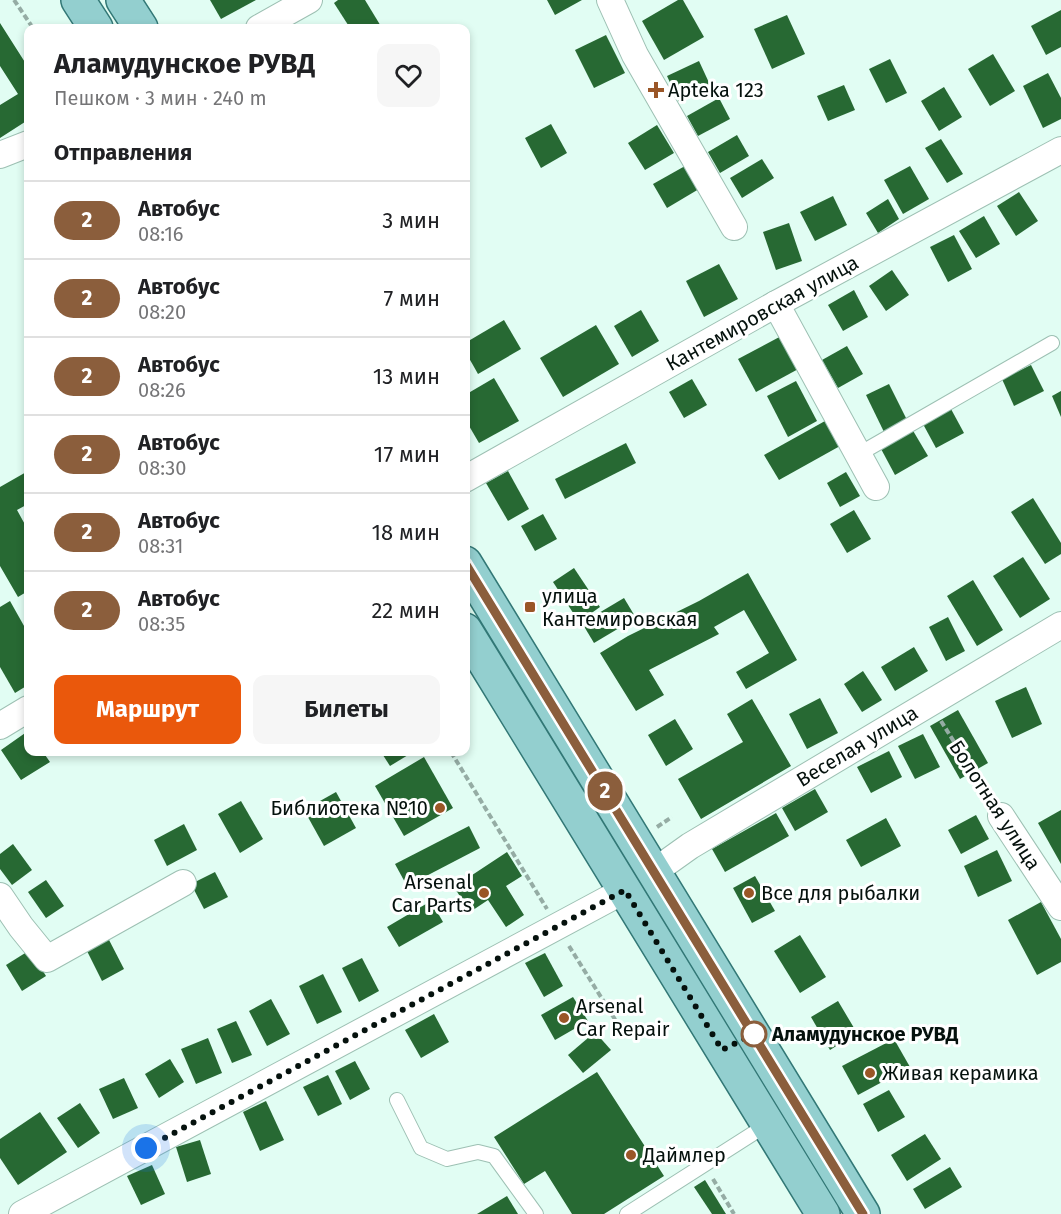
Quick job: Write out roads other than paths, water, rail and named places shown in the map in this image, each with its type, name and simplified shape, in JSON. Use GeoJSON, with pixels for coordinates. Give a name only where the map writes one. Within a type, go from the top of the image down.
{"type":"FeatureCollection","features":[{"type":"Feature","properties":{"kind":"main road"},"geometry":{"type":"LineString","coordinates":[[78,0],[93,24]]}},
{"type":"Feature","properties":{"kind":"main road"},"geometry":{"type":"LineString","coordinates":[[123,0],[138,24]]}},
{"type":"Feature","properties":{"kind":"main road"},"geometry":{"type":"LineString","coordinates":[[470,571],[863,1214]]}},
{"type":"Feature","properties":{"kind":"main road"},"geometry":{"type":"LineString","coordinates":[[470,638],[823,1214]]}},
{"type":"Feature","properties":{"kind":"street"},"geometry":{"type":"LineString","coordinates":[[266,24],[309,0]]}},
{"type":"Feature","properties":{"kind":"street"},"geometry":{"type":"LineString","coordinates":[[610,0],[635,55],[734,227]]}},
{"type":"Feature","properties":{"kind":"street"},"geometry":{"type":"LineString","coordinates":[[0,155],[24,146]]}},
{"type":"Feature","properties":{"kind":"street","name":"Кантемировская улица"},"geometry":{"type":"LineString","coordinates":[[470,476],[777,304],[1061,150]]}},
{"type":"Feature","properties":{"kind":"street"},"geometry":{"type":"LineString","coordinates":[[777,304],[876,487]]}},
{"type":"Feature","properties":{"kind":"street","name":"Веселая улица"},"geometry":{"type":"LineString","coordinates":[[655,871],[690,846],[1061,625]]}},
{"type":"Feature","properties":{"kind":"street"},"geometry":{"type":"LineString","coordinates":[[0,726],[24,711]]}},
{"type":"Feature","properties":{"kind":"street","name":"Болотная улица"},"geometry":{"type":"LineString","coordinates":[[1001,816],[1061,906]]}},
{"type":"Feature","properties":{"kind":"street"},"geometry":{"type":"LineString","coordinates":[[0,896],[47,959],[183,883]]}},
{"type":"Feature","properties":{"kind":"street"},"geometry":{"type":"LineString","coordinates":[[22,1214],[625,890]]}},
{"type":"Feature","properties":{"kind":"lane"},"geometry":{"type":"LineString","coordinates":[[859,454],[1052,343]]}},
{"type":"Feature","properties":{"kind":"lane"},"geometry":{"type":"LineString","coordinates":[[397,1100],[421,1148],[447,1159],[478,1152],[494,1156],[536,1214]]}},
{"type":"Feature","properties":{"kind":"lane"},"geometry":{"type":"LineString","coordinates":[[627,1214],[768,1124]]}},
{"type":"Feature","properties":{"kind":"place","name":"Apteka 123"},"geometry":{"type":"Point","coordinates":[656,90]}},
{"type":"Feature","properties":{"kind":"place","name":"улица Кантемировская"},"geometry":{"type":"Point","coordinates":[530,607]}},
{"type":"Feature","properties":{"kind":"place","name":"Библиотека №10"},"geometry":{"type":"Point","coordinates":[440,808]}},
{"type":"Feature","properties":{"kind":"place","name":"Arsenal Car Parts"},"geometry":{"type":"Point","coordinates":[484,893]}},
{"type":"Feature","properties":{"kind":"place","name":"Все для рыбалки"},"geometry":{"type":"Point","coordinates":[749,893]}},
{"type":"Feature","properties":{"kind":"place","name":"Arsenal Car Repair"},"geometry":{"type":"Point","coordinates":[564,1018]}},
{"type":"Feature","properties":{"kind":"place","name":"Аламудунское РУВД"},"geometry":{"type":"Point","coordinates":[754,1034]}},
{"type":"Feature","properties":{"kind":"place","name":"Живая керамика"},"geometry":{"type":"Point","coordinates":[870,1073]}},
{"type":"Feature","properties":{"kind":"place","name":"Даймлер"},"geometry":{"type":"Point","coordinates":[631,1155]}}]}
